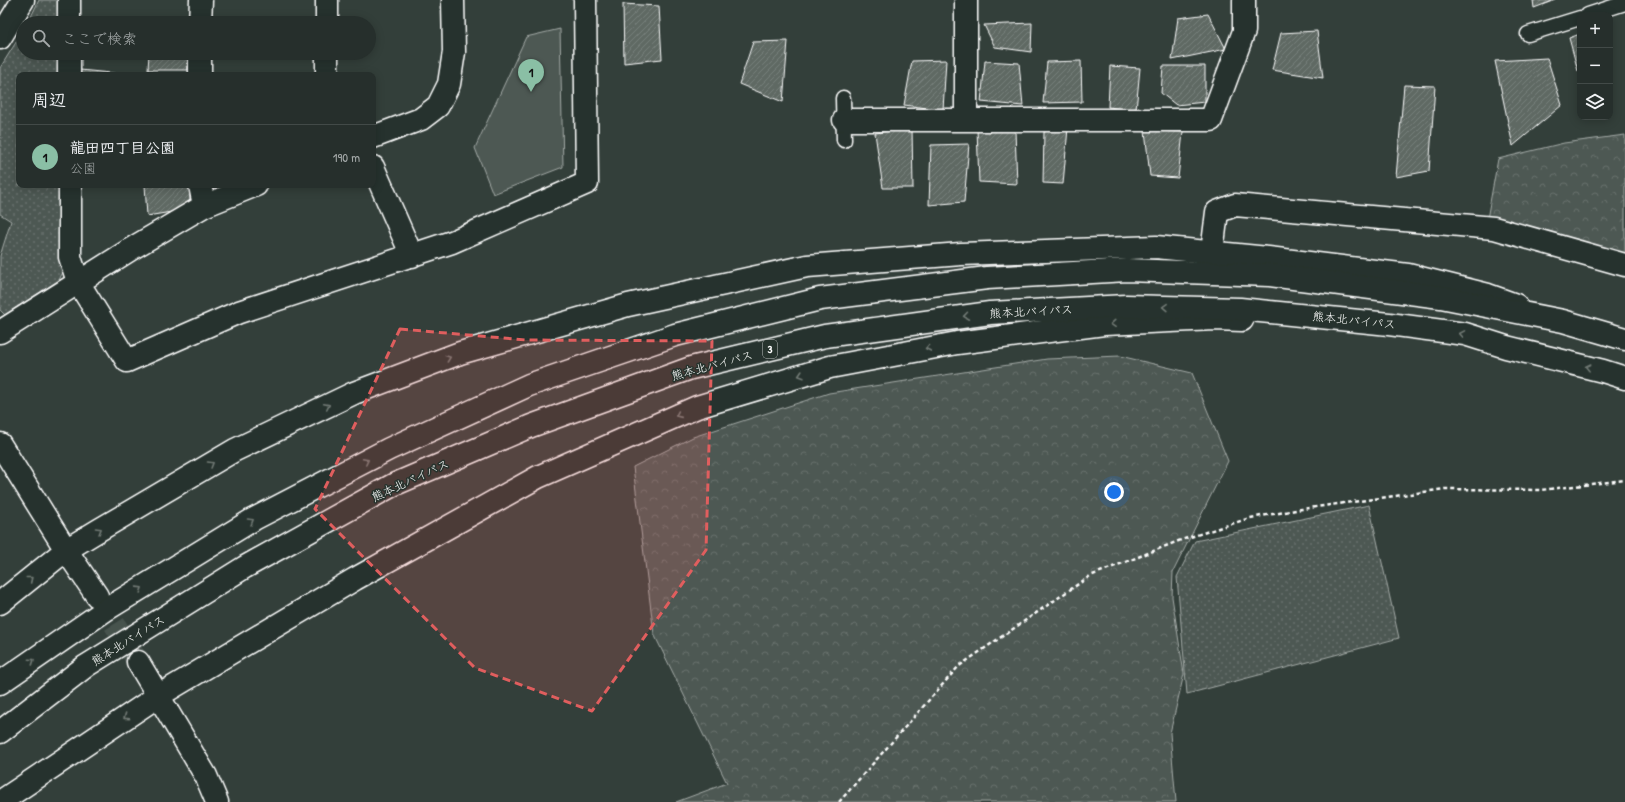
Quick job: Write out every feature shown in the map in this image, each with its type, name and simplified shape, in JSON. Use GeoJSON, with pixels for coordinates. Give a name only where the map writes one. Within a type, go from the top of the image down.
{"type":"FeatureCollection","features":[{"type":"Feature","properties":{"kind":"main road"},"geometry":{"type":"LineString","coordinates":[[0,38],[23,0]]}},
{"type":"Feature","properties":{"kind":"main road"},"geometry":{"type":"LineString","coordinates":[[69,0],[69,16]]}},
{"type":"Feature","properties":{"kind":"main road"},"geometry":{"type":"LineString","coordinates":[[200,0],[200,16]]}},
{"type":"Feature","properties":{"kind":"main road"},"geometry":{"type":"LineString","coordinates":[[327,0],[327,16]]}},
{"type":"Feature","properties":{"kind":"main road"},"geometry":{"type":"LineString","coordinates":[[376,136],[421,119],[438,106],[449,84],[454,52],[453,0]]}},
{"type":"Feature","properties":{"kind":"main road"},"geometry":{"type":"LineString","coordinates":[[70,188],[70,256],[78,282],[127,361],[239,312],[452,242],[587,183],[585,0]]}},
{"type":"Feature","properties":{"kind":"main road"},"geometry":{"type":"LineString","coordinates":[[966,0],[966,120]]}},
{"type":"Feature","properties":{"kind":"main road"},"geometry":{"type":"LineString","coordinates":[[844,130],[966,120],[1211,120],[1244,31],[1244,0]]}},
{"type":"Feature","properties":{"kind":"main road"},"geometry":{"type":"LineString","coordinates":[[69,60],[69,72]]}},
{"type":"Feature","properties":{"kind":"main road"},"geometry":{"type":"LineString","coordinates":[[200,60],[200,72]]}},
{"type":"Feature","properties":{"kind":"main road"},"geometry":{"type":"LineString","coordinates":[[327,60],[327,72]]}},
{"type":"Feature","properties":{"kind":"main road"},"geometry":{"type":"LineString","coordinates":[[376,174],[412,256]]}},
{"type":"Feature","properties":{"kind":"main road"},"geometry":{"type":"LineString","coordinates":[[201,188],[204,206]]}},
{"type":"Feature","properties":{"kind":"main road"},"geometry":{"type":"LineString","coordinates":[[0,332],[78,282],[204,206],[249,188]]}},
{"type":"Feature","properties":{"kind":"main road"},"geometry":{"type":"LineString","coordinates":[[1212,252],[1217,212],[1235,205],[1494,228],[1625,265]]}},
{"type":"Feature","properties":{"kind":"main road"},"geometry":{"type":"LineString","coordinates":[[0,603],[66,550],[235,450],[354,393],[460,353],[628,305],[807,266],[961,254],[1156,247],[1212,252],[1408,275],[1488,295],[1562,321],[1625,339]]}},
{"type":"Feature","properties":{"kind":"main road"},"geometry":{"type":"LineString","coordinates":[[0,683],[107,609],[254,519],[389,450],[529,385],[675,335],[820,299],[987,278],[1127,270],[1270,275],[1441,297],[1562,321]]}},
{"type":"Feature","properties":{"kind":"main road","name":"熊本北バイパス"},"geometry":{"type":"LineString","coordinates":[[0,732],[86,666],[245,567],[393,485],[531,426],[690,368],[826,336],[990,313],[1126,306],[1240,309],[1389,324],[1465,334],[1506,347],[1603,371],[1625,378]]}},
{"type":"Feature","properties":{"kind":"main road"},"geometry":{"type":"LineString","coordinates":[[0,802],[158,696],[355,579],[538,477],[698,407],[830,367],[957,343],[1104,324],[1215,319],[1389,324]]}},
{"type":"Feature","properties":{"kind":"main road"},"geometry":{"type":"LineString","coordinates":[[0,444],[66,550],[97,596]]}},
{"type":"Feature","properties":{"kind":"main road"},"geometry":{"type":"LineString","coordinates":[[138,662],[206,776],[217,802]]}},
{"type":"Feature","properties":{"kind":"lane"},"geometry":{"type":"LineString","coordinates":[[1597,12],[1625,3]]}},
{"type":"Feature","properties":{"kind":"lane"},"geometry":{"type":"LineString","coordinates":[[1528,34],[1577,19]]}},
{"type":"Feature","properties":{"kind":"lane"},"geometry":{"type":"LineString","coordinates":[[844,98],[844,130]]}},
{"type":"Feature","properties":{"kind":"path"},"geometry":{"type":"LineString","coordinates":[[839,802],[959,666],[1090,576],[1188,538],[1250,518],[1302,508],[1445,489],[1541,490],[1625,480]]}},
{"type":"Feature","properties":{"kind":"highlighted area"},"geometry":{"type":"Polygon","coordinates":[[[400,329],[526,340],[712,341],[706,550],[592,711],[475,668],[315,509],[400,329]]]}},
{"type":"Feature","properties":{"kind":"green space"},"geometry":{"type":"Polygon","coordinates":[[[39,0],[58,0],[59,16],[31,16],[39,0]]]}},
{"type":"Feature","properties":{"kind":"green space"},"geometry":{"type":"Polygon","coordinates":[[[560,29],[563,167],[493,194],[475,148],[526,37],[560,29]]]}},
{"type":"Feature","properties":{"kind":"green space"},"geometry":{"type":"Polygon","coordinates":[[[16,42],[16,60],[59,60],[60,72],[16,72],[16,188],[62,188],[64,270],[59,280],[5,315],[0,310],[0,256],[11,221],[0,214],[0,68],[16,42]]]}},
{"type":"Feature","properties":{"kind":"green space"},"geometry":{"type":"Polygon","coordinates":[[[1625,135],[1625,263],[1487,219],[1498,159],[1564,143],[1625,135]]]}},
{"type":"Feature","properties":{"kind":"green space"},"geometry":{"type":"Polygon","coordinates":[[[1120,356],[1192,373],[1228,461],[1173,572],[1172,597],[1184,674],[1170,733],[1176,802],[676,802],[727,783],[654,634],[633,467],[693,437],[829,393],[1047,359],[1120,356]]]}},
{"type":"Feature","properties":{"kind":"green space"},"geometry":{"type":"Polygon","coordinates":[[[1369,505],[1399,638],[1187,694],[1177,577],[1195,541],[1369,505]]]}},
{"type":"Feature","properties":{"kind":"building"},"geometry":{"type":"Polygon","coordinates":[[[1533,0],[1555,0],[1534,8],[1533,0]]]}},
{"type":"Feature","properties":{"kind":"building"},"geometry":{"type":"Polygon","coordinates":[[[623,4],[659,6],[662,59],[624,63],[623,4]]]}},
{"type":"Feature","properties":{"kind":"building"},"geometry":{"type":"Polygon","coordinates":[[[1208,14],[1226,49],[1172,60],[1178,18],[1208,14]]]}},
{"type":"Feature","properties":{"kind":"building"},"geometry":{"type":"Polygon","coordinates":[[[1032,23],[1031,52],[995,47],[984,25],[1032,23]]]}},
{"type":"Feature","properties":{"kind":"building"},"geometry":{"type":"Polygon","coordinates":[[[1317,31],[1323,78],[1272,70],[1281,33],[1317,31]]]}},
{"type":"Feature","properties":{"kind":"building"},"geometry":{"type":"Polygon","coordinates":[[[1577,35],[1577,67],[1569,38],[1577,35]]]}},
{"type":"Feature","properties":{"kind":"building"},"geometry":{"type":"Polygon","coordinates":[[[788,41],[783,102],[739,84],[753,42],[788,41]]]}},
{"type":"Feature","properties":{"kind":"building"},"geometry":{"type":"Polygon","coordinates":[[[1547,58],[1562,105],[1513,146],[1495,61],[1547,58]]]}},
{"type":"Feature","properties":{"kind":"building"},"geometry":{"type":"Polygon","coordinates":[[[149,60],[188,60],[188,70],[148,70],[149,60]]]}},
{"type":"Feature","properties":{"kind":"building"},"geometry":{"type":"Polygon","coordinates":[[[946,60],[943,110],[904,105],[912,61],[946,60]]]}},
{"type":"Feature","properties":{"kind":"building"},"geometry":{"type":"Polygon","coordinates":[[[985,61],[1019,63],[1023,106],[981,102],[985,61]]]}},
{"type":"Feature","properties":{"kind":"building"},"geometry":{"type":"Polygon","coordinates":[[[1081,61],[1082,102],[1043,103],[1047,62],[1081,61]]]}},
{"type":"Feature","properties":{"kind":"building"},"geometry":{"type":"Polygon","coordinates":[[[1110,66],[1140,68],[1136,110],[1108,107],[1110,66]]]}},
{"type":"Feature","properties":{"kind":"building"},"geometry":{"type":"Polygon","coordinates":[[[1163,66],[1205,66],[1205,102],[1176,105],[1161,93],[1163,66]]]}},
{"type":"Feature","properties":{"kind":"building"},"geometry":{"type":"Polygon","coordinates":[[[80,70],[100,72],[80,72],[80,70]]]}},
{"type":"Feature","properties":{"kind":"building"},"geometry":{"type":"Polygon","coordinates":[[[1404,85],[1435,86],[1429,171],[1396,177],[1404,85]]]}},
{"type":"Feature","properties":{"kind":"building"},"geometry":{"type":"Polygon","coordinates":[[[1068,128],[1063,184],[1043,183],[1044,132],[1068,128]]]}},
{"type":"Feature","properties":{"kind":"building"},"geometry":{"type":"Polygon","coordinates":[[[912,129],[913,188],[883,188],[875,133],[912,129]]]}},
{"type":"Feature","properties":{"kind":"building"},"geometry":{"type":"Polygon","coordinates":[[[977,129],[1015,131],[1017,184],[979,182],[977,129]]]}},
{"type":"Feature","properties":{"kind":"building"},"geometry":{"type":"Polygon","coordinates":[[[1145,131],[1183,132],[1178,178],[1150,176],[1145,131]]]}},
{"type":"Feature","properties":{"kind":"building"},"geometry":{"type":"Polygon","coordinates":[[[969,144],[964,202],[929,205],[931,145],[969,144]]]}},
{"type":"Feature","properties":{"kind":"building"},"geometry":{"type":"Polygon","coordinates":[[[145,188],[190,188],[190,209],[147,216],[145,188]]]}},
{"type":"Feature","properties":{"kind":"tunnel"},"geometry":{"type":"LineString","coordinates":[[97,596],[138,662]]}},
{"type":"Feature","properties":{"kind":"place","name":"龍田四丁目公園"},"geometry":{"type":"Point","coordinates":[531,92]}}]}
